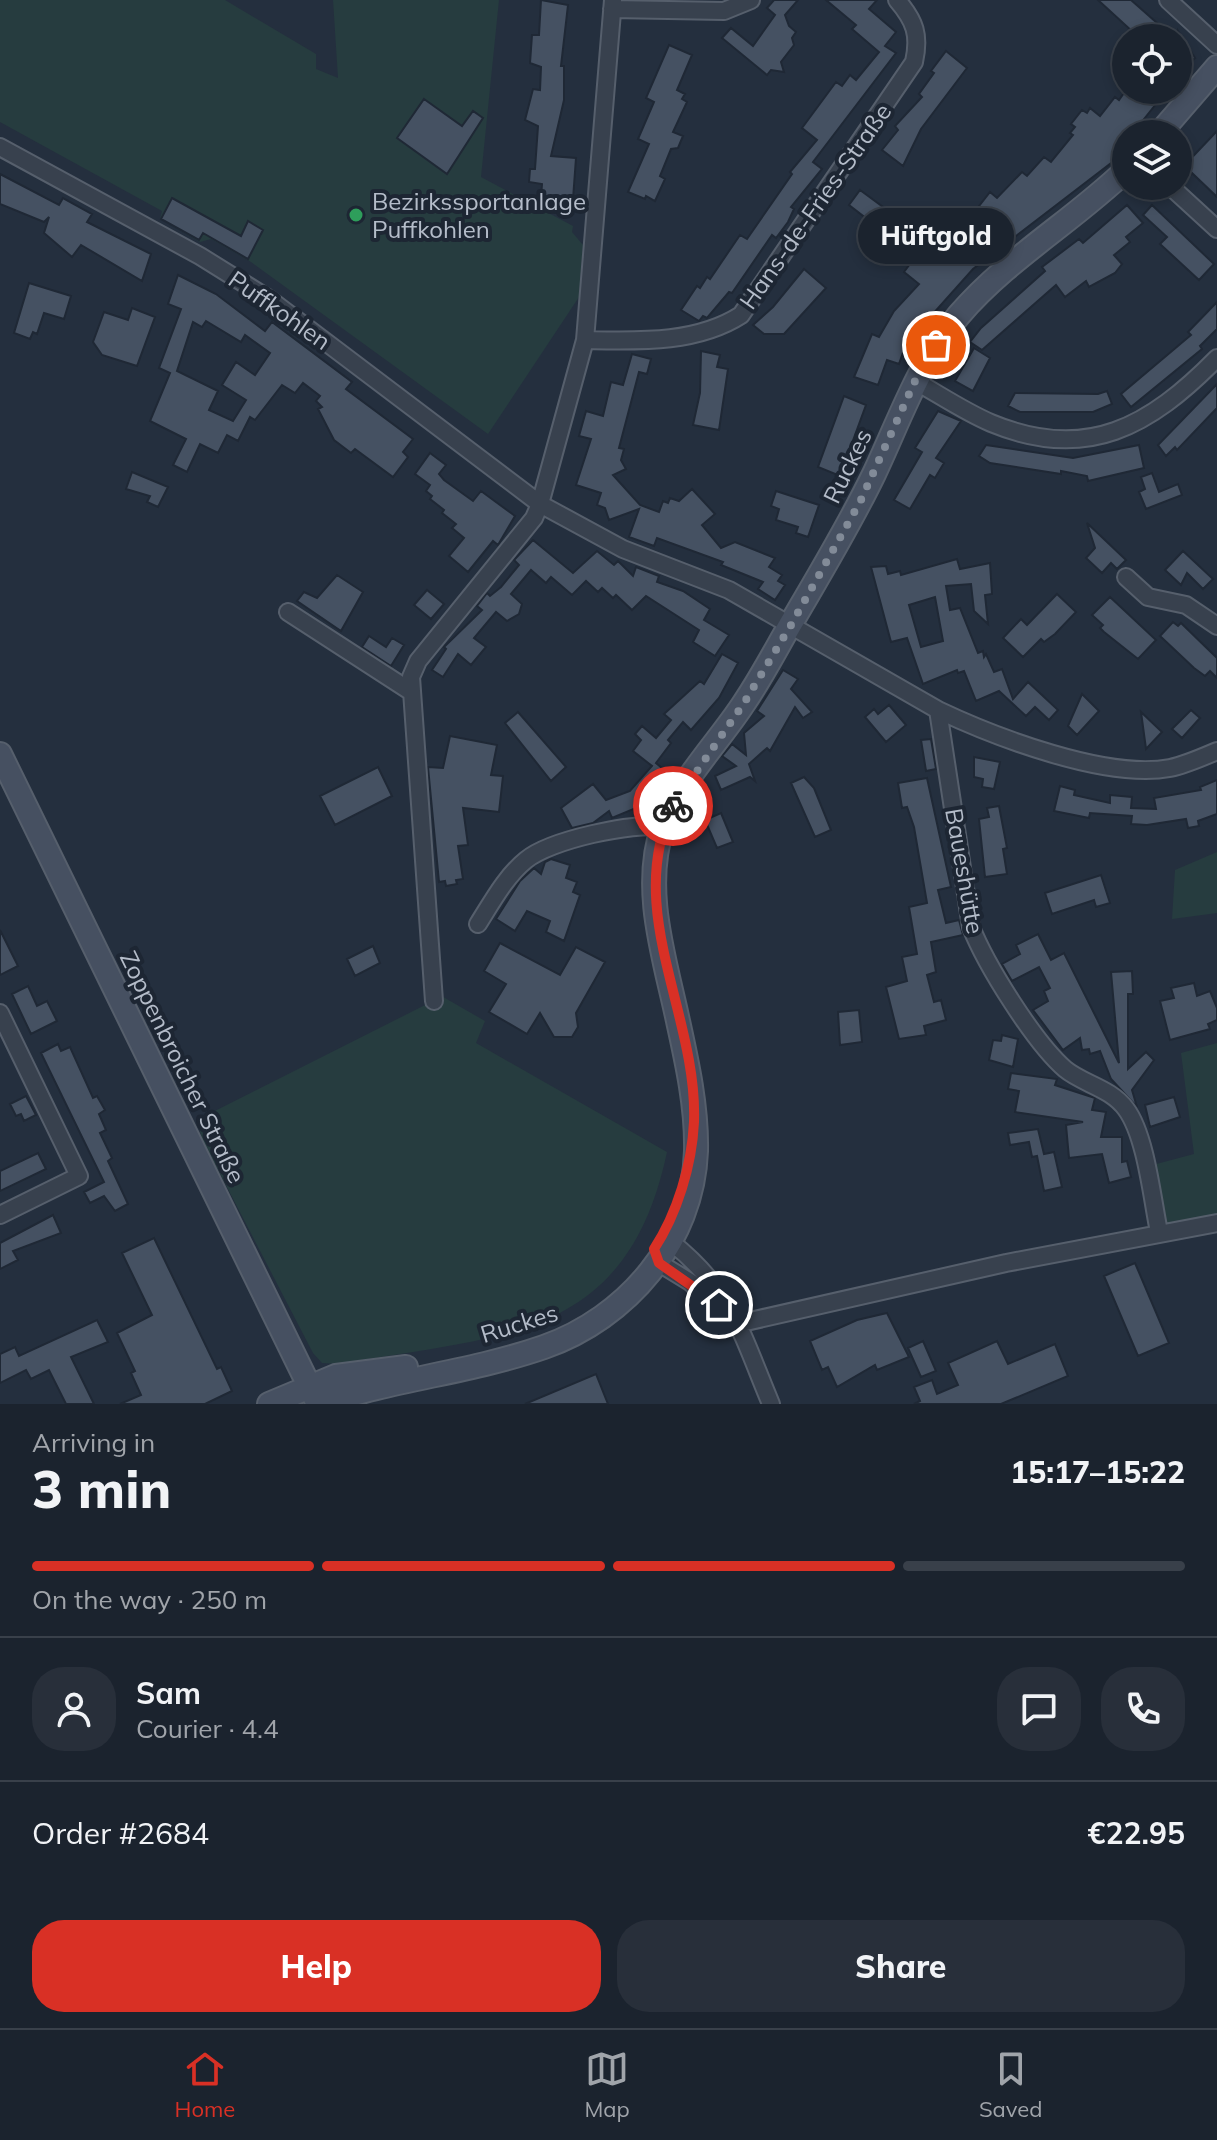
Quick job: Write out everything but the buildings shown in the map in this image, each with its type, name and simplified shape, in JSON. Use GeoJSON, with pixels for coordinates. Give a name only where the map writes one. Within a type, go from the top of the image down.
{"type":"FeatureCollection","features":[{"type":"Feature","properties":{"kind":"main road"},"geometry":{"type":"LineString","coordinates":[[1171,120],[1217,67]]}},
{"type":"Feature","properties":{"kind":"main road","name":"Ruckes"},"geometry":{"type":"LineString","coordinates":[[269,1404],[316,1398],[336,1376],[417,1365],[496,1349],[539,1336],[567,1325],[596,1306],[661,1251],[679,1195],[694,1122],[689,1075],[657,922],[656,858],[663,827],[678,795],[744,703],[791,625],[860,502],[915,381],[936,345],[975,297],[1112,184]]}},
{"type":"Feature","properties":{"kind":"main road","name":"Zoppenbroicher Straße"},"geometry":{"type":"LineString","coordinates":[[0,754],[316,1398]]}},
{"type":"Feature","properties":{"kind":"street"},"geometry":{"type":"LineString","coordinates":[[434,1001],[410,691],[418,661],[534,518],[540,504],[585,340],[612,4],[724,11],[751,0]]}},
{"type":"Feature","properties":{"kind":"street","name":"Hans-de-Fries-Straße"},"geometry":{"type":"LineString","coordinates":[[585,340],[647,341],[718,330],[741,315],[914,62],[919,41],[914,21],[897,0]]}},
{"type":"Feature","properties":{"kind":"street"},"geometry":{"type":"LineString","coordinates":[[1168,0],[1217,45]]}},
{"type":"Feature","properties":{"kind":"street","name":"Puffkohlen"},"geometry":{"type":"LineString","coordinates":[[0,147],[200,256],[269,299],[540,504],[623,549],[729,590],[791,625]]}},
{"type":"Feature","properties":{"kind":"street"},"geometry":{"type":"LineString","coordinates":[[1185,200],[1217,229]]}},
{"type":"Feature","properties":{"kind":"street"},"geometry":{"type":"LineString","coordinates":[[915,381],[987,422],[1015,433],[1066,439],[1091,438],[1136,425],[1165,406],[1217,358]]}},
{"type":"Feature","properties":{"kind":"street"},"geometry":{"type":"LineString","coordinates":[[1126,577],[1148,597],[1186,605],[1217,626]]}},
{"type":"Feature","properties":{"kind":"street"},"geometry":{"type":"LineString","coordinates":[[288,612],[410,691]]}},
{"type":"Feature","properties":{"kind":"street"},"geometry":{"type":"LineString","coordinates":[[791,625],[938,710],[984,732],[1080,760],[1125,768],[1170,768],[1217,751]]}},
{"type":"Feature","properties":{"kind":"street","name":"Baueshütte"},"geometry":{"type":"LineString","coordinates":[[938,710],[971,927],[983,956],[1066,1070],[1103,1090],[1126,1108],[1137,1135],[1159,1232]]}},
{"type":"Feature","properties":{"kind":"street"},"geometry":{"type":"LineString","coordinates":[[478,924],[504,884],[526,859],[622,826],[663,827]]}},
{"type":"Feature","properties":{"kind":"street"},"geometry":{"type":"LineString","coordinates":[[0,1215],[79,1176],[1,1018]]}},
{"type":"Feature","properties":{"kind":"street"},"geometry":{"type":"LineString","coordinates":[[737,1324],[1159,1232],[1217,1223]]}},
{"type":"Feature","properties":{"kind":"street"},"geometry":{"type":"LineString","coordinates":[[661,1251],[737,1324]]}},
{"type":"Feature","properties":{"kind":"street"},"geometry":{"type":"LineString","coordinates":[[661,1251],[714,1282],[726,1298],[771,1404]]}},
{"type":"Feature","properties":{"kind":"green space","name":"Bezirkssportanlage Puffkohlen"},"geometry":{"type":"Polygon","coordinates":[[[0,0],[225,0],[316,54],[316,69],[338,78],[333,0],[499,0],[481,177],[573,226],[572,232],[583,245],[579,297],[488,434],[251,262],[211,239],[200,242],[160,219],[162,211],[0,122],[0,0]]]}},
{"type":"Feature","properties":{"kind":"green space"},"geometry":{"type":"Polygon","coordinates":[[[1217,852],[1217,913],[1172,919],[1175,870],[1217,852]]]}},
{"type":"Feature","properties":{"kind":"green space"},"geometry":{"type":"Polygon","coordinates":[[[438,994],[485,1021],[476,1043],[667,1152],[648,1214],[622,1261],[588,1295],[548,1318],[503,1334],[453,1345],[340,1364],[322,1363],[313,1353],[202,1139],[197,1120],[433,1001],[438,994]]]}},
{"type":"Feature","properties":{"kind":"green space"},"geometry":{"type":"Polygon","coordinates":[[[1217,1043],[1217,1223],[1159,1232],[1145,1167],[1194,1154],[1181,1053],[1217,1043]]]}},
{"type":"Feature","properties":{"kind":"way so far"},"geometry":{"type":"LineString","coordinates":[[673,806],[744,703],[791,625],[860,502],[915,381],[936,345]]}},
{"type":"Feature","properties":{"kind":"place","name":"Bezirkssportanlage Puffkohlen"},"geometry":{"type":"Point","coordinates":[356,215]}},
{"type":"Feature","properties":{"kind":"place","name":"Hüftgold"},"geometry":{"type":"Point","coordinates":[936,345]}},
{"type":"Feature","properties":{"kind":"route"},"geometry":{"type":"LineString","coordinates":[[673,806],[663,827],[656,858],[655,897],[657,922],[689,1075],[694,1122],[679,1195],[668,1228],[654,1249],[659,1263],[719,1305]]}}]}
